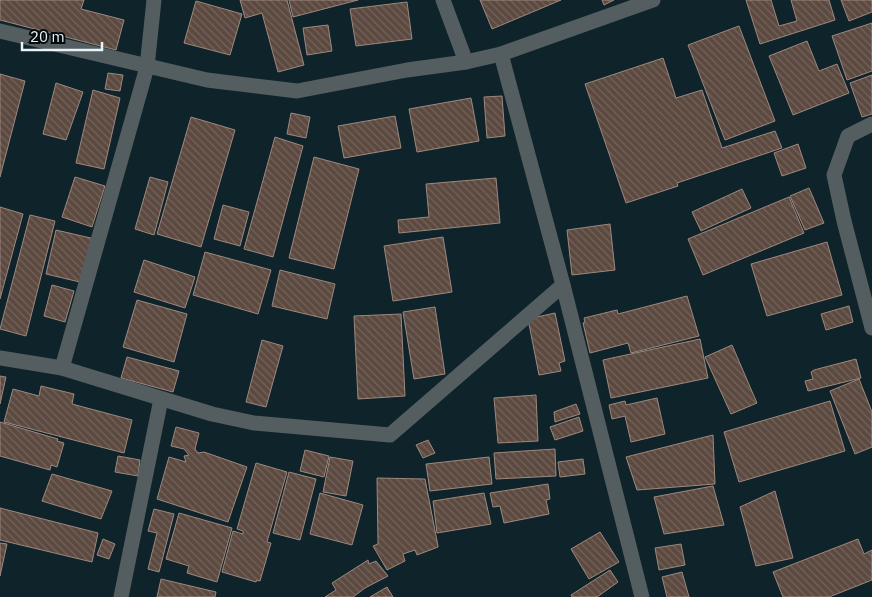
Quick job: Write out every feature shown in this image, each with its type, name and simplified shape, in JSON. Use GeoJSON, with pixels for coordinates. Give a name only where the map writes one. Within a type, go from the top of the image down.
{"type":"FeatureCollection","features":[{"type":"Feature","properties":{"kind":"street"},"geometry":{"type":"LineString","coordinates":[[62,368],[148,67],[154,0]]}},
{"type":"Feature","properties":{"kind":"street"},"geometry":{"type":"LineString","coordinates":[[444,0],[466,62]]}},
{"type":"Feature","properties":{"kind":"street"},"geometry":{"type":"LineString","coordinates":[[0,30],[207,80],[297,92],[501,54],[653,0]]}},
{"type":"Feature","properties":{"kind":"street"},"geometry":{"type":"LineString","coordinates":[[501,54],[563,285],[642,597]]}},
{"type":"Feature","properties":{"kind":"street"},"geometry":{"type":"LineString","coordinates":[[872,124],[848,136],[834,175],[872,328]]}},
{"type":"Feature","properties":{"kind":"street"},"geometry":{"type":"LineString","coordinates":[[0,358],[62,368],[212,414],[254,423],[390,435],[563,285]]}},
{"type":"Feature","properties":{"kind":"street"},"geometry":{"type":"LineString","coordinates":[[121,597],[161,398]]}},
{"type":"Feature","properties":{"kind":"building"},"geometry":{"type":"Polygon","coordinates":[[[0,0],[84,0],[81,9],[124,20],[116,50],[0,20],[0,0]]]}},
{"type":"Feature","properties":{"kind":"building"},"geometry":{"type":"Polygon","coordinates":[[[240,0],[287,0],[304,65],[278,72],[262,13],[245,18],[240,0]]]}},
{"type":"Feature","properties":{"kind":"building"},"geometry":{"type":"Polygon","coordinates":[[[289,0],[358,0],[293,17],[289,0]]]}},
{"type":"Feature","properties":{"kind":"building"},"geometry":{"type":"Polygon","coordinates":[[[480,0],[561,0],[492,29],[480,0]]]}},
{"type":"Feature","properties":{"kind":"building"},"geometry":{"type":"Polygon","coordinates":[[[602,0],[614,0],[604,5],[602,0]]]}},
{"type":"Feature","properties":{"kind":"building"},"geometry":{"type":"Polygon","coordinates":[[[746,0],[771,0],[779,26],[797,21],[791,0],[829,0],[835,20],[760,44],[746,0]]]}},
{"type":"Feature","properties":{"kind":"building"},"geometry":{"type":"Polygon","coordinates":[[[841,0],[872,0],[872,12],[849,21],[841,0]]]}},
{"type":"Feature","properties":{"kind":"building"},"geometry":{"type":"Polygon","coordinates":[[[196,1],[242,14],[230,55],[184,43],[196,1]]]}},
{"type":"Feature","properties":{"kind":"building"},"geometry":{"type":"Polygon","coordinates":[[[407,2],[412,39],[356,46],[350,9],[407,2]]]}},
{"type":"Feature","properties":{"kind":"building"},"geometry":{"type":"Polygon","coordinates":[[[872,23],[872,71],[847,80],[832,36],[872,23]]]}},
{"type":"Feature","properties":{"kind":"building"},"geometry":{"type":"Polygon","coordinates":[[[328,25],[332,51],[307,55],[303,28],[328,25]]]}},
{"type":"Feature","properties":{"kind":"building"},"geometry":{"type":"Polygon","coordinates":[[[739,26],[775,121],[725,140],[688,45],[739,26]]]}},
{"type":"Feature","properties":{"kind":"building"},"geometry":{"type":"Polygon","coordinates":[[[807,41],[819,71],[837,64],[849,93],[793,115],[769,56],[807,41]]]}},
{"type":"Feature","properties":{"kind":"building"},"geometry":{"type":"Polygon","coordinates":[[[663,58],[676,98],[702,90],[722,148],[775,131],[782,148],[677,183],[678,186],[626,203],[585,84],[663,58]]]}},
{"type":"Feature","properties":{"kind":"building"},"geometry":{"type":"Polygon","coordinates":[[[108,73],[123,75],[120,91],[105,89],[108,73]]]}},
{"type":"Feature","properties":{"kind":"building"},"geometry":{"type":"Polygon","coordinates":[[[0,74],[25,81],[0,177],[0,74]]]}},
{"type":"Feature","properties":{"kind":"building"},"geometry":{"type":"Polygon","coordinates":[[[872,75],[872,114],[862,117],[850,83],[872,75]]]}},
{"type":"Feature","properties":{"kind":"building"},"geometry":{"type":"Polygon","coordinates":[[[56,83],[83,92],[66,140],[43,134],[56,83]]]}},
{"type":"Feature","properties":{"kind":"building"},"geometry":{"type":"Polygon","coordinates":[[[93,90],[120,98],[104,169],[76,163],[93,90]]]}},
{"type":"Feature","properties":{"kind":"building"},"geometry":{"type":"Polygon","coordinates":[[[502,96],[505,136],[487,138],[484,97],[502,96]]]}},
{"type":"Feature","properties":{"kind":"building"},"geometry":{"type":"Polygon","coordinates":[[[471,98],[479,141],[417,152],[409,109],[471,98]]]}},
{"type":"Feature","properties":{"kind":"building"},"geometry":{"type":"Polygon","coordinates":[[[291,113],[310,117],[306,138],[287,134],[291,113]]]}},
{"type":"Feature","properties":{"kind":"building"},"geometry":{"type":"Polygon","coordinates":[[[395,116],[401,148],[344,158],[338,126],[395,116]]]}},
{"type":"Feature","properties":{"kind":"building"},"geometry":{"type":"Polygon","coordinates":[[[191,117],[235,130],[201,247],[157,234],[191,117]]]}},
{"type":"Feature","properties":{"kind":"building"},"geometry":{"type":"Polygon","coordinates":[[[275,137],[303,146],[273,257],[244,249],[275,137]]]}},
{"type":"Feature","properties":{"kind":"building"},"geometry":{"type":"Polygon","coordinates":[[[798,144],[806,168],[782,176],[774,153],[798,144]]]}},
{"type":"Feature","properties":{"kind":"building"},"geometry":{"type":"Polygon","coordinates":[[[314,157],[359,169],[334,269],[289,258],[314,157]]]}},
{"type":"Feature","properties":{"kind":"building"},"geometry":{"type":"Polygon","coordinates":[[[75,177],[105,186],[92,227],[62,217],[75,177]]]}},
{"type":"Feature","properties":{"kind":"building"},"geometry":{"type":"Polygon","coordinates":[[[150,177],[168,182],[154,235],[135,229],[150,177]]]}},
{"type":"Feature","properties":{"kind":"building"},"geometry":{"type":"Polygon","coordinates":[[[496,178],[500,223],[399,233],[398,220],[429,217],[426,184],[496,178]]]}},
{"type":"Feature","properties":{"kind":"building"},"geometry":{"type":"Polygon","coordinates":[[[809,188],[824,223],[805,230],[790,196],[809,188]]]}},
{"type":"Feature","properties":{"kind":"building"},"geometry":{"type":"Polygon","coordinates":[[[742,189],[751,208],[701,231],[692,212],[742,189]]]}},
{"type":"Feature","properties":{"kind":"building"},"geometry":{"type":"Polygon","coordinates":[[[789,197],[804,233],[703,275],[688,239],[789,197]]]}},
{"type":"Feature","properties":{"kind":"building"},"geometry":{"type":"Polygon","coordinates":[[[223,205],[249,212],[240,246],[214,239],[223,205]]]}},
{"type":"Feature","properties":{"kind":"building"},"geometry":{"type":"Polygon","coordinates":[[[0,207],[23,214],[0,299],[0,207]]]}},
{"type":"Feature","properties":{"kind":"building"},"geometry":{"type":"Polygon","coordinates":[[[30,215],[55,221],[26,336],[0,329],[30,215]]]}},
{"type":"Feature","properties":{"kind":"building"},"geometry":{"type":"Polygon","coordinates":[[[610,224],[615,270],[572,275],[567,230],[610,224]]]}},
{"type":"Feature","properties":{"kind":"building"},"geometry":{"type":"Polygon","coordinates":[[[56,230],[95,239],[84,283],[46,274],[56,230]]]}},
{"type":"Feature","properties":{"kind":"building"},"geometry":{"type":"Polygon","coordinates":[[[443,237],[452,292],[393,301],[384,246],[443,237]]]}},
{"type":"Feature","properties":{"kind":"building"},"geometry":{"type":"Polygon","coordinates":[[[827,242],[842,295],[767,316],[751,264],[827,242]]]}},
{"type":"Feature","properties":{"kind":"building"},"geometry":{"type":"Polygon","coordinates":[[[205,252],[271,270],[258,314],[193,295],[205,252]]]}},
{"type":"Feature","properties":{"kind":"building"},"geometry":{"type":"Polygon","coordinates":[[[144,260],[195,277],[185,308],[134,292],[144,260]]]}},
{"type":"Feature","properties":{"kind":"building"},"geometry":{"type":"Polygon","coordinates":[[[280,270],[335,284],[327,319],[272,306],[280,270]]]}},
{"type":"Feature","properties":{"kind":"building"},"geometry":{"type":"Polygon","coordinates":[[[52,285],[74,291],[65,322],[44,316],[52,285]]]}},
{"type":"Feature","properties":{"kind":"building"},"geometry":{"type":"Polygon","coordinates":[[[687,296],[699,336],[631,353],[628,343],[590,353],[583,323],[585,322],[584,318],[617,310],[618,314],[687,296]]]}},
{"type":"Feature","properties":{"kind":"building"},"geometry":{"type":"Polygon","coordinates":[[[137,300],[187,314],[174,362],[123,347],[137,300]]]}},
{"type":"Feature","properties":{"kind":"building"},"geometry":{"type":"Polygon","coordinates":[[[849,306],[853,322],[826,330],[821,314],[849,306]]]}},
{"type":"Feature","properties":{"kind":"building"},"geometry":{"type":"Polygon","coordinates":[[[435,307],[445,374],[414,379],[403,312],[435,307]]]}},
{"type":"Feature","properties":{"kind":"building"},"geometry":{"type":"Polygon","coordinates":[[[555,313],[565,361],[559,363],[561,371],[539,375],[528,319],[555,313]]]}},
{"type":"Feature","properties":{"kind":"building"},"geometry":{"type":"Polygon","coordinates":[[[401,314],[405,396],[358,399],[354,316],[401,314]]]}},
{"type":"Feature","properties":{"kind":"building"},"geometry":{"type":"Polygon","coordinates":[[[700,339],[708,378],[611,398],[603,360],[700,339]]]}},
{"type":"Feature","properties":{"kind":"building"},"geometry":{"type":"Polygon","coordinates":[[[262,340],[283,346],[266,407],[246,402],[262,340]]]}},
{"type":"Feature","properties":{"kind":"building"},"geometry":{"type":"Polygon","coordinates":[[[732,345],[757,403],[731,414],[705,357],[732,345]]]}},
{"type":"Feature","properties":{"kind":"building"},"geometry":{"type":"Polygon","coordinates":[[[127,357],[179,371],[173,392],[121,378],[127,357]]]}},
{"type":"Feature","properties":{"kind":"building"},"geometry":{"type":"Polygon","coordinates":[[[856,359],[861,378],[808,391],[805,381],[813,379],[811,372],[814,370],[856,359]]]}},
{"type":"Feature","properties":{"kind":"building"},"geometry":{"type":"Polygon","coordinates":[[[0,376],[6,377],[0,404],[0,376]]]}},
{"type":"Feature","properties":{"kind":"building"},"geometry":{"type":"Polygon","coordinates":[[[859,379],[872,412],[872,447],[855,454],[830,391],[859,379]]]}},
{"type":"Feature","properties":{"kind":"building"},"geometry":{"type":"Polygon","coordinates":[[[41,386],[74,394],[72,404],[132,420],[124,453],[4,422],[13,389],[39,396],[41,386]]]}},
{"type":"Feature","properties":{"kind":"building"},"geometry":{"type":"Polygon","coordinates":[[[536,395],[538,441],[498,443],[494,398],[536,395]]]}},
{"type":"Feature","properties":{"kind":"building"},"geometry":{"type":"Polygon","coordinates":[[[657,398],[665,434],[631,442],[625,416],[612,419],[609,405],[625,401],[626,405],[657,398]]]}},
{"type":"Feature","properties":{"kind":"building"},"geometry":{"type":"Polygon","coordinates":[[[830,401],[845,451],[739,482],[724,432],[830,401]]]}},
{"type":"Feature","properties":{"kind":"building"},"geometry":{"type":"Polygon","coordinates":[[[576,404],[580,414],[555,422],[554,412],[576,404]]]}},
{"type":"Feature","properties":{"kind":"building"},"geometry":{"type":"Polygon","coordinates":[[[579,417],[583,431],[555,440],[550,427],[579,417]]]}},
{"type":"Feature","properties":{"kind":"building"},"geometry":{"type":"Polygon","coordinates":[[[0,422],[58,439],[57,441],[64,443],[57,467],[51,465],[50,470],[0,456],[0,422]]]}},
{"type":"Feature","properties":{"kind":"building"},"geometry":{"type":"Polygon","coordinates":[[[176,427],[199,433],[195,449],[198,453],[204,452],[247,467],[228,522],[157,499],[169,457],[186,462],[184,456],[189,455],[184,449],[171,446],[176,427]]]}},
{"type":"Feature","properties":{"kind":"building"},"geometry":{"type":"Polygon","coordinates":[[[713,435],[715,484],[637,490],[626,457],[713,435]]]}},
{"type":"Feature","properties":{"kind":"building"},"geometry":{"type":"Polygon","coordinates":[[[428,440],[435,453],[423,458],[416,445],[428,440]]]}},
{"type":"Feature","properties":{"kind":"building"},"geometry":{"type":"Polygon","coordinates":[[[555,449],[556,476],[496,479],[494,453],[555,449]]]}},
{"type":"Feature","properties":{"kind":"building"},"geometry":{"type":"Polygon","coordinates":[[[305,450],[329,456],[324,477],[300,471],[305,450]]]}},
{"type":"Feature","properties":{"kind":"building"},"geometry":{"type":"Polygon","coordinates":[[[118,456],[140,460],[138,476],[115,472],[118,456]]]}},
{"type":"Feature","properties":{"kind":"building"},"geometry":{"type":"Polygon","coordinates":[[[330,457],[353,461],[346,496],[323,492],[330,457]]]}},
{"type":"Feature","properties":{"kind":"building"},"geometry":{"type":"Polygon","coordinates":[[[489,457],[492,484],[430,491],[426,464],[489,457]]]}},
{"type":"Feature","properties":{"kind":"building"},"geometry":{"type":"Polygon","coordinates":[[[583,459],[585,474],[560,477],[558,462],[583,459]]]}},
{"type":"Feature","properties":{"kind":"building"},"geometry":{"type":"Polygon","coordinates":[[[256,463],[287,472],[267,542],[271,543],[260,581],[257,580],[256,582],[222,572],[233,531],[243,534],[243,531],[237,529],[256,463]]]}},
{"type":"Feature","properties":{"kind":"building"},"geometry":{"type":"Polygon","coordinates":[[[289,472],[316,479],[300,540],[273,533],[289,472]]]}},
{"type":"Feature","properties":{"kind":"building"},"geometry":{"type":"Polygon","coordinates":[[[52,474],[112,491],[101,519],[42,501],[52,474]]]}},
{"type":"Feature","properties":{"kind":"building"},"geometry":{"type":"Polygon","coordinates":[[[377,478],[425,479],[438,546],[417,555],[415,550],[403,554],[405,561],[387,570],[373,546],[378,544],[377,478]]]}},
{"type":"Feature","properties":{"kind":"building"},"geometry":{"type":"Polygon","coordinates":[[[548,484],[550,499],[546,500],[549,514],[504,523],[500,506],[493,507],[490,493],[548,484]]]}},
{"type":"Feature","properties":{"kind":"building"},"geometry":{"type":"Polygon","coordinates":[[[713,486],[724,525],[664,534],[654,497],[713,486]]]}},
{"type":"Feature","properties":{"kind":"building"},"geometry":{"type":"Polygon","coordinates":[[[775,491],[793,558],[756,566],[740,507],[775,491]]]}},
{"type":"Feature","properties":{"kind":"building"},"geometry":{"type":"Polygon","coordinates":[[[320,493],[363,505],[352,545],[310,534],[320,493]]]}},
{"type":"Feature","properties":{"kind":"building"},"geometry":{"type":"Polygon","coordinates":[[[484,493],[491,524],[437,533],[433,501],[484,493]]]}},
{"type":"Feature","properties":{"kind":"building"},"geometry":{"type":"Polygon","coordinates":[[[0,508],[98,533],[92,562],[0,540],[0,508]]]}},
{"type":"Feature","properties":{"kind":"building"},"geometry":{"type":"Polygon","coordinates":[[[154,509],[174,514],[159,572],[148,569],[157,533],[148,531],[154,509]]]}},
{"type":"Feature","properties":{"kind":"building"},"geometry":{"type":"Polygon","coordinates":[[[179,513],[232,528],[217,582],[187,573],[189,566],[166,559],[179,513]]]}},
{"type":"Feature","properties":{"kind":"building"},"geometry":{"type":"Polygon","coordinates":[[[600,532],[619,562],[589,579],[571,549],[600,532]]]}},
{"type":"Feature","properties":{"kind":"building"},"geometry":{"type":"Polygon","coordinates":[[[103,539],[115,544],[109,559],[97,555],[103,539]]]}},
{"type":"Feature","properties":{"kind":"building"},"geometry":{"type":"Polygon","coordinates":[[[858,539],[864,554],[872,550],[872,580],[829,597],[783,597],[773,572],[858,539]]]}},
{"type":"Feature","properties":{"kind":"building"},"geometry":{"type":"Polygon","coordinates":[[[0,543],[7,544],[0,576],[0,543]]]}},
{"type":"Feature","properties":{"kind":"building"},"geometry":{"type":"Polygon","coordinates":[[[681,544],[685,565],[659,570],[655,548],[681,544]]]}},
{"type":"Feature","properties":{"kind":"building"},"geometry":{"type":"Polygon","coordinates":[[[368,560],[369,564],[376,561],[388,576],[365,588],[353,597],[325,597],[336,590],[332,583],[368,560]]]}},
{"type":"Feature","properties":{"kind":"building"},"geometry":{"type":"Polygon","coordinates":[[[610,570],[618,582],[597,597],[572,597],[571,595],[610,570]]]}},
{"type":"Feature","properties":{"kind":"building"},"geometry":{"type":"Polygon","coordinates":[[[682,572],[689,597],[667,597],[662,577],[682,572]]]}},
{"type":"Feature","properties":{"kind":"building"},"geometry":{"type":"Polygon","coordinates":[[[161,579],[216,592],[215,597],[157,597],[161,579]]]}},
{"type":"Feature","properties":{"kind":"building"},"geometry":{"type":"Polygon","coordinates":[[[387,587],[393,597],[370,597],[387,587]]]}}]}
